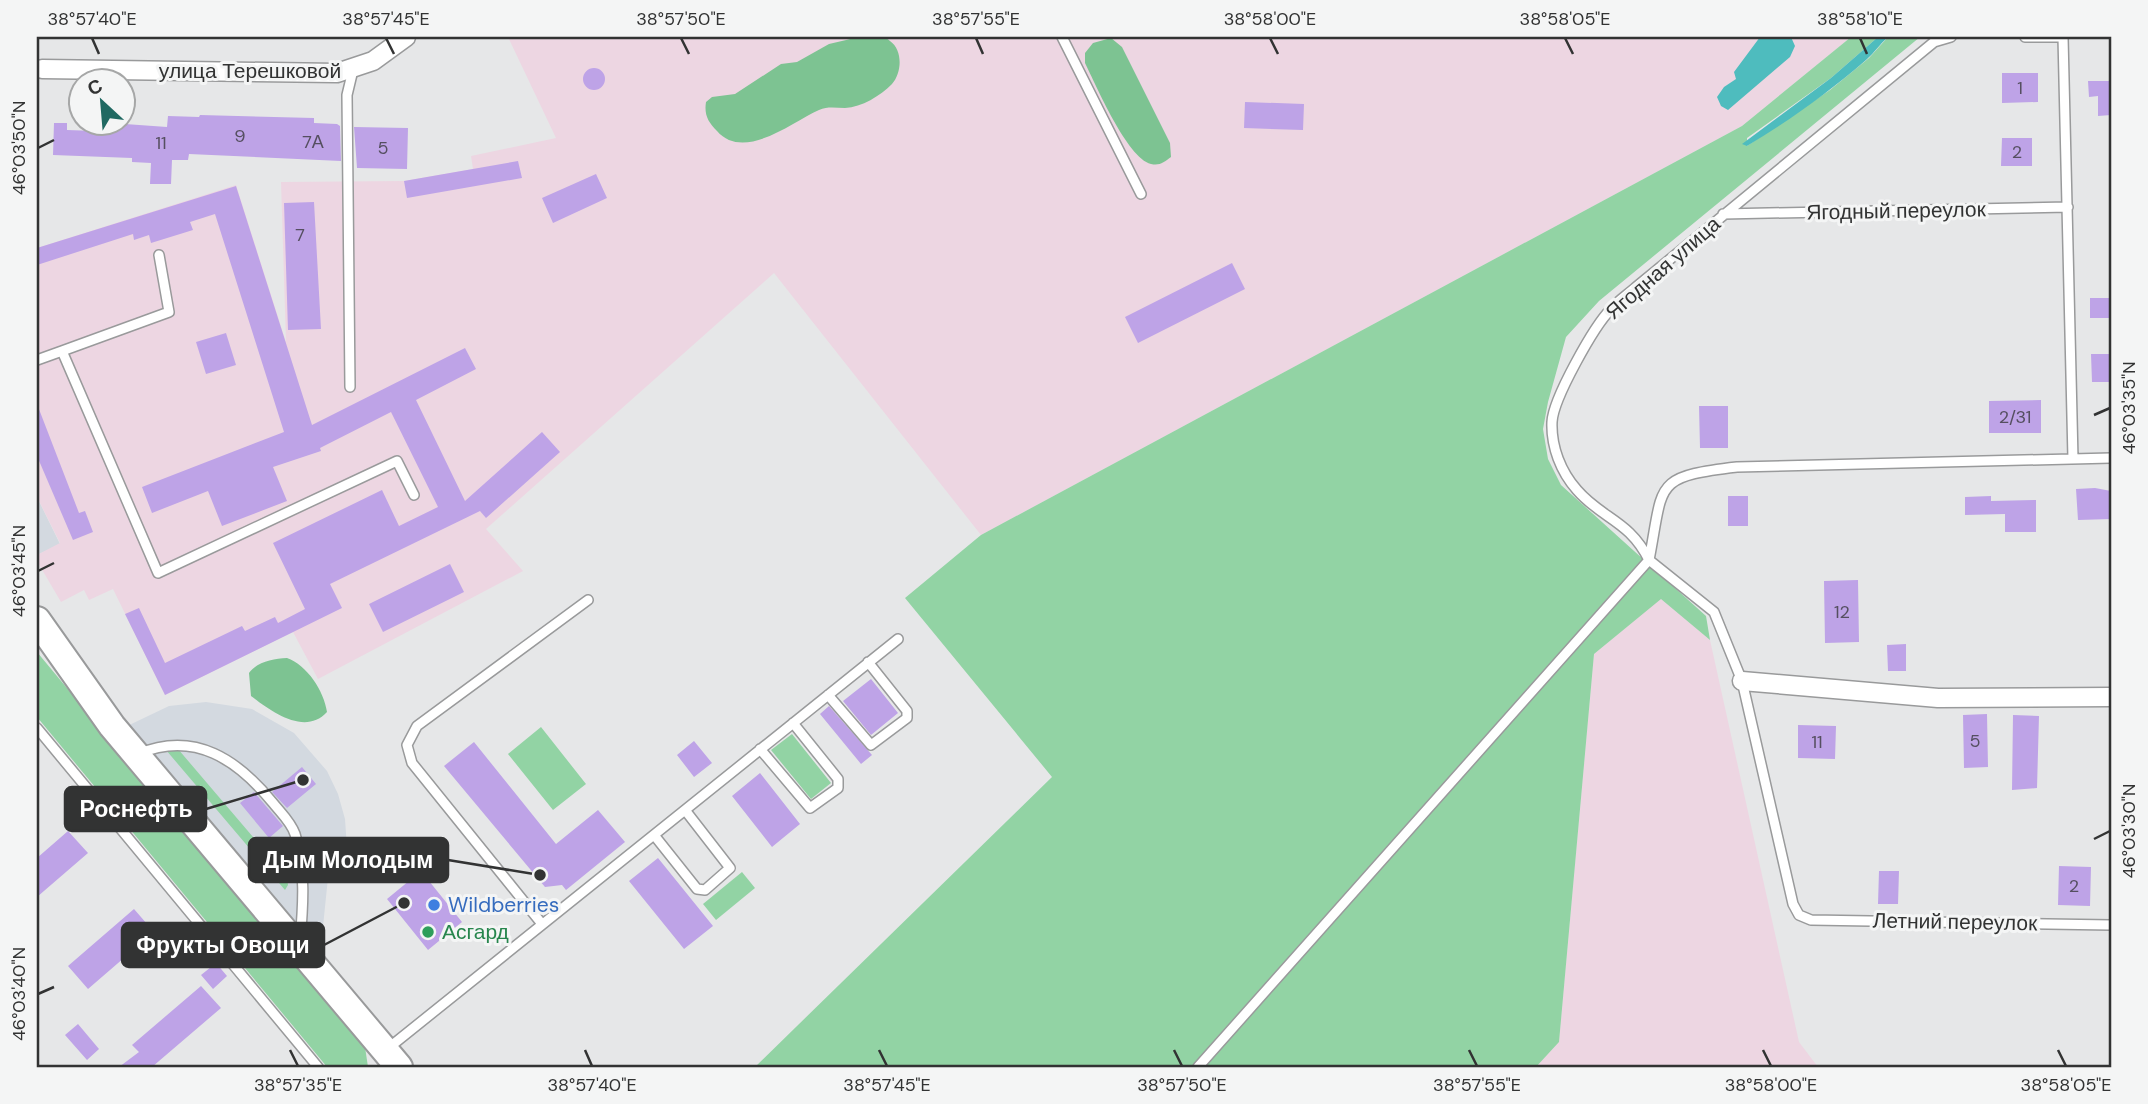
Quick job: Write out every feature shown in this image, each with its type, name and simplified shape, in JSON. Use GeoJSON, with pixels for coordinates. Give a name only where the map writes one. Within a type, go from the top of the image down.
{"type":"FeatureCollection","features":[{"type":"Feature","properties":{"kind":"main road"},"geometry":{"type":"LineString","coordinates":[[37,620],[136,755],[392,1062]]}},
{"type":"Feature","properties":{"kind":"street","name":"улица Терешковой"},"geometry":{"type":"LineString","coordinates":[[43,69],[301,74],[354,70],[373,61],[406,37]]}},
{"type":"Feature","properties":{"kind":"street"},"geometry":{"type":"LineString","coordinates":[[1742,681],[1938,698],[2111,697]]}},
{"type":"Feature","properties":{"kind":"lane"},"geometry":{"type":"LineString","coordinates":[[1062,37],[1140,194]]}},
{"type":"Feature","properties":{"kind":"lane","name":"Ягодная улица"},"geometry":{"type":"LineString","coordinates":[[1799,915],[1793,904],[1742,681],[1714,612],[1649,560],[1639,541],[1626,527],[1580,493],[1564,474],[1554,445],[1552,419],[1591,335],[1611,309],[1934,42],[1951,37]]}},
{"type":"Feature","properties":{"kind":"lane"},"geometry":{"type":"LineString","coordinates":[[2025,37],[2063,37],[2073,458]]}},
{"type":"Feature","properties":{"kind":"lane"},"geometry":{"type":"LineString","coordinates":[[350,387],[346,95],[354,70]]}},
{"type":"Feature","properties":{"kind":"lane","name":"Ягодный переулок"},"geometry":{"type":"LineString","coordinates":[[1723,214],[2068,207]]}},
{"type":"Feature","properties":{"kind":"lane"},"geometry":{"type":"LineString","coordinates":[[37,360],[169,312],[159,255]]}},
{"type":"Feature","properties":{"kind":"lane"},"geometry":{"type":"LineString","coordinates":[[62,351],[158,573],[397,461],[414,495]]}},
{"type":"Feature","properties":{"kind":"lane"},"geometry":{"type":"LineString","coordinates":[[1198,1067],[1649,560],[1657,504],[1664,490],[1676,478],[1693,472],[1737,467],[2111,458]]}},
{"type":"Feature","properties":{"kind":"lane"},"geometry":{"type":"LineString","coordinates":[[542,924],[412,763],[407,745],[417,726],[588,600]]}},
{"type":"Feature","properties":{"kind":"lane"},"geometry":{"type":"LineString","coordinates":[[392,1062],[542,924],[898,639]]}},
{"type":"Feature","properties":{"kind":"lane"},"geometry":{"type":"LineString","coordinates":[[828,695],[867,743],[876,743],[909,715],[868,662]]}},
{"type":"Feature","properties":{"kind":"lane"},"geometry":{"type":"LineString","coordinates":[[760,749],[810,808],[838,788],[838,779],[793,723]]}},
{"type":"Feature","properties":{"kind":"lane"},"geometry":{"type":"LineString","coordinates":[[37,728],[318,1067]]}},
{"type":"Feature","properties":{"kind":"lane"},"geometry":{"type":"LineString","coordinates":[[136,755],[168,744],[184,745],[221,757],[252,777],[292,825],[295,834],[302,878],[300,951]]}},
{"type":"Feature","properties":{"kind":"lane"},"geometry":{"type":"LineString","coordinates":[[654,835],[697,889],[705,890],[730,868],[685,810]]}},
{"type":"Feature","properties":{"kind":"lane","name":"Летний переулок"},"geometry":{"type":"LineString","coordinates":[[1799,915],[1811,920],[2111,925]]}},
{"type":"Feature","properties":{"kind":"shaded area"},"geometry":{"type":"Polygon","coordinates":[[[508,37],[1851,37],[1742,126],[981,535],[774,273],[486,529],[523,571],[318,679],[293,632],[165,695],[113,589],[89,600],[84,590],[61,602],[37,561],[37,555],[60,543],[37,497],[37,248],[236,185],[286,342],[281,182],[404,181],[473,169],[471,156],[556,138],[508,37]]]}},
{"type":"Feature","properties":{"kind":"shaded area"},"geometry":{"type":"Polygon","coordinates":[[[37,497],[60,544],[37,555],[37,497]]]}},
{"type":"Feature","properties":{"kind":"shaded area"},"geometry":{"type":"Polygon","coordinates":[[[1661,598],[1710,640],[1799,1042],[1818,1067],[1536,1067],[1559,1042],[1594,654],[1661,598]]]}},
{"type":"Feature","properties":{"kind":"shaded area"},"geometry":{"type":"Polygon","coordinates":[[[206,702],[252,709],[294,733],[327,771],[338,794],[345,819],[347,848],[331,848],[320,956],[123,728],[169,706],[206,702]]]}},
{"type":"Feature","properties":{"kind":"green space"},"geometry":{"type":"Polygon","coordinates":[[[859,37],[883,37],[894,45],[899,56],[898,74],[892,84],[870,100],[858,106],[822,109],[768,137],[754,141],[728,139],[709,121],[706,102],[712,97],[735,94],[781,64],[797,62],[829,44],[859,37]]]}},
{"type":"Feature","properties":{"kind":"green space"},"geometry":{"type":"Polygon","coordinates":[[[1851,37],[1878,37],[1831,78],[1747,138],[1747,146],[1830,90],[1869,58],[1888,37],[1920,37],[1599,301],[1566,337],[1543,429],[1548,459],[1561,485],[1706,616],[1710,640],[1661,599],[1594,654],[1559,1042],[1536,1067],[755,1067],[1052,777],[905,598],[981,535],[1742,126],[1851,37]]]}},
{"type":"Feature","properties":{"kind":"green space"},"geometry":{"type":"Polygon","coordinates":[[[1111,38],[1122,47],[1170,143],[1171,157],[1162,163],[1151,164],[1132,149],[1113,120],[1085,63],[1085,53],[1093,43],[1111,38]]]}},
{"type":"Feature","properties":{"kind":"green space"},"geometry":{"type":"Polygon","coordinates":[[[37,652],[365,1047],[368,1067],[327,1067],[37,717],[37,652]]]}},
{"type":"Feature","properties":{"kind":"green space"},"geometry":{"type":"Polygon","coordinates":[[[287,658],[301,666],[318,688],[327,712],[318,719],[299,722],[289,719],[251,696],[249,673],[266,661],[287,658]]]}},
{"type":"Feature","properties":{"kind":"green space"},"geometry":{"type":"Polygon","coordinates":[[[541,727],[586,784],[553,810],[508,754],[541,727]]]}},
{"type":"Feature","properties":{"kind":"green space"},"geometry":{"type":"Polygon","coordinates":[[[792,734],[831,783],[811,799],[771,750],[792,734]]]}},
{"type":"Feature","properties":{"kind":"green space"},"geometry":{"type":"Polygon","coordinates":[[[178,749],[287,877],[288,885],[285,890],[166,750],[178,749]]]}},
{"type":"Feature","properties":{"kind":"green space"},"geometry":{"type":"Polygon","coordinates":[[[742,872],[755,888],[716,920],[703,904],[742,872]]]}},
{"type":"Feature","properties":{"kind":"water"},"geometry":{"type":"Polygon","coordinates":[[[1760,37],[1791,37],[1795,46],[1790,57],[1728,110],[1721,106],[1717,97],[1724,87],[1736,79],[1734,72],[1760,37]]]}},
{"type":"Feature","properties":{"kind":"water"},"geometry":{"type":"Polygon","coordinates":[[[1878,37],[1888,37],[1838,83],[1763,136],[1747,146],[1742,144],[1831,78],[1878,37]]]}},
{"type":"Feature","properties":{"kind":"building"},"geometry":{"type":"Polygon","coordinates":[[[594,68],[602,71],[605,79],[602,87],[594,90],[586,87],[583,79],[586,71],[594,68]]]}},
{"type":"Feature","properties":{"kind":"building"},"geometry":{"type":"Polygon","coordinates":[[[2002,73],[2038,73],[2038,102],[2002,103],[2002,73]]]}},
{"type":"Feature","properties":{"kind":"building"},"geometry":{"type":"Polygon","coordinates":[[[2088,81],[2111,81],[2111,115],[2098,116],[2098,96],[2089,97],[2088,81]]]}},
{"type":"Feature","properties":{"kind":"building"},"geometry":{"type":"Polygon","coordinates":[[[1245,102],[1304,104],[1303,130],[1244,128],[1245,102]]]}},
{"type":"Feature","properties":{"kind":"building"},"geometry":{"type":"Polygon","coordinates":[[[168,116],[314,118],[314,123],[337,124],[340,126],[341,161],[189,154],[188,160],[172,160],[171,184],[150,184],[151,163],[132,162],[132,158],[53,155],[54,123],[66,123],[66,136],[136,136],[136,125],[167,127],[168,116]]]}},
{"type":"Feature","properties":{"kind":"building"},"geometry":{"type":"Polygon","coordinates":[[[354,127],[408,128],[407,169],[357,168],[354,127]]]}},
{"type":"Feature","properties":{"kind":"building"},"geometry":{"type":"Polygon","coordinates":[[[2002,138],[2032,138],[2032,166],[2001,166],[2002,138]]]}},
{"type":"Feature","properties":{"kind":"building"},"geometry":{"type":"Polygon","coordinates":[[[518,161],[522,178],[407,198],[404,181],[518,161]]]}},
{"type":"Feature","properties":{"kind":"building"},"geometry":{"type":"Polygon","coordinates":[[[596,174],[607,198],[553,223],[542,198],[596,174]]]}},
{"type":"Feature","properties":{"kind":"building"},"geometry":{"type":"Polygon","coordinates":[[[236,186],[312,425],[465,348],[476,369],[416,400],[465,501],[542,432],[560,452],[486,518],[480,511],[330,584],[342,608],[165,695],[125,614],[139,608],[165,663],[242,626],[245,631],[275,617],[278,623],[305,609],[273,543],[382,490],[399,526],[438,507],[391,412],[320,448],[321,451],[273,467],[287,501],[222,526],[208,491],[152,513],[142,487],[284,432],[215,214],[190,222],[193,230],[151,243],[149,235],[134,240],[133,234],[37,265],[37,248],[236,186]]]}},
{"type":"Feature","properties":{"kind":"building"},"geometry":{"type":"Polygon","coordinates":[[[314,202],[321,329],[288,330],[284,203],[314,202]]]}},
{"type":"Feature","properties":{"kind":"building"},"geometry":{"type":"Polygon","coordinates":[[[1232,263],[1245,289],[1138,343],[1125,317],[1232,263]]]}},
{"type":"Feature","properties":{"kind":"building"},"geometry":{"type":"Polygon","coordinates":[[[2090,298],[2111,298],[2111,318],[2090,318],[2090,298]]]}},
{"type":"Feature","properties":{"kind":"building"},"geometry":{"type":"Polygon","coordinates":[[[226,333],[236,365],[206,374],[196,342],[226,333]]]}},
{"type":"Feature","properties":{"kind":"building"},"geometry":{"type":"Polygon","coordinates":[[[2091,354],[2111,354],[2111,382],[2092,382],[2091,354]]]}},
{"type":"Feature","properties":{"kind":"building"},"geometry":{"type":"Polygon","coordinates":[[[2041,400],[2041,433],[1989,433],[1989,401],[2041,400]]]}},
{"type":"Feature","properties":{"kind":"building"},"geometry":{"type":"Polygon","coordinates":[[[37,404],[79,513],[85,511],[93,532],[73,540],[37,456],[37,404]]]}},
{"type":"Feature","properties":{"kind":"building"},"geometry":{"type":"Polygon","coordinates":[[[1699,406],[1728,406],[1728,448],[1700,448],[1699,406]]]}},
{"type":"Feature","properties":{"kind":"building"},"geometry":{"type":"Polygon","coordinates":[[[2076,489],[2111,491],[2111,519],[2078,520],[2076,489]]]}},
{"type":"Feature","properties":{"kind":"building"},"geometry":{"type":"Polygon","coordinates":[[[1728,496],[1748,496],[1748,526],[1728,526],[1728,496]]]}},
{"type":"Feature","properties":{"kind":"building"},"geometry":{"type":"Polygon","coordinates":[[[1991,496],[1991,501],[2036,500],[2036,532],[2005,532],[2005,514],[1965,515],[1965,497],[1991,496]]]}},
{"type":"Feature","properties":{"kind":"building"},"geometry":{"type":"Polygon","coordinates":[[[450,564],[464,592],[383,632],[369,604],[450,564]]]}},
{"type":"Feature","properties":{"kind":"building"},"geometry":{"type":"Polygon","coordinates":[[[1858,580],[1859,642],[1825,643],[1824,581],[1858,580]]]}},
{"type":"Feature","properties":{"kind":"building"},"geometry":{"type":"Polygon","coordinates":[[[1906,644],[1906,671],[1888,671],[1887,645],[1906,644]]]}},
{"type":"Feature","properties":{"kind":"building"},"geometry":{"type":"Polygon","coordinates":[[[871,679],[898,713],[871,735],[843,701],[871,679]]]}},
{"type":"Feature","properties":{"kind":"building"},"geometry":{"type":"Polygon","coordinates":[[[829,706],[872,755],[861,764],[820,714],[829,706]]]}},
{"type":"Feature","properties":{"kind":"building"},"geometry":{"type":"Polygon","coordinates":[[[1987,714],[1988,767],[1964,768],[1963,715],[1987,714]]]}},
{"type":"Feature","properties":{"kind":"building"},"geometry":{"type":"Polygon","coordinates":[[[2013,715],[2039,716],[2037,788],[2012,790],[2013,715]]]}},
{"type":"Feature","properties":{"kind":"building"},"geometry":{"type":"Polygon","coordinates":[[[1798,725],[1836,726],[1835,759],[1798,758],[1798,725]]]}},
{"type":"Feature","properties":{"kind":"building"},"geometry":{"type":"Polygon","coordinates":[[[694,741],[712,763],[694,777],[677,755],[694,741]]]}},
{"type":"Feature","properties":{"kind":"building"},"geometry":{"type":"Polygon","coordinates":[[[474,742],[556,844],[598,810],[625,842],[566,890],[562,885],[545,887],[444,766],[474,742]]]}},
{"type":"Feature","properties":{"kind":"building"},"geometry":{"type":"Polygon","coordinates":[[[302,767],[316,784],[287,808],[272,792],[302,767]]]}},
{"type":"Feature","properties":{"kind":"building"},"geometry":{"type":"Polygon","coordinates":[[[760,773],[800,824],[772,847],[732,796],[760,773]]]}},
{"type":"Feature","properties":{"kind":"building"},"geometry":{"type":"Polygon","coordinates":[[[254,792],[283,826],[269,838],[240,803],[254,792]]]}},
{"type":"Feature","properties":{"kind":"building"},"geometry":{"type":"Polygon","coordinates":[[[68,831],[88,853],[37,897],[37,858],[68,831]]]}},
{"type":"Feature","properties":{"kind":"building"},"geometry":{"type":"Polygon","coordinates":[[[658,858],[713,926],[684,949],[629,881],[658,858]]]}},
{"type":"Feature","properties":{"kind":"building"},"geometry":{"type":"Polygon","coordinates":[[[2059,866],[2091,867],[2090,906],[2058,905],[2059,866]]]}},
{"type":"Feature","properties":{"kind":"building"},"geometry":{"type":"Polygon","coordinates":[[[421,871],[462,922],[428,950],[387,899],[421,871]]]}},
{"type":"Feature","properties":{"kind":"building"},"geometry":{"type":"Polygon","coordinates":[[[1879,871],[1899,871],[1898,904],[1878,904],[1879,871]]]}},
{"type":"Feature","properties":{"kind":"building"},"geometry":{"type":"Polygon","coordinates":[[[134,909],[154,932],[88,989],[68,966],[134,909]]]}},
{"type":"Feature","properties":{"kind":"building"},"geometry":{"type":"Polygon","coordinates":[[[216,963],[227,976],[213,989],[201,975],[216,963]]]}},
{"type":"Feature","properties":{"kind":"building"},"geometry":{"type":"Polygon","coordinates":[[[201,986],[221,1008],[152,1067],[119,1067],[139,1052],[132,1045],[201,986]]]}},
{"type":"Feature","properties":{"kind":"building"},"geometry":{"type":"Polygon","coordinates":[[[78,1024],[99,1049],[87,1060],[65,1035],[78,1024]]]}},
{"type":"Feature","properties":{"kind":"place","name":"Роснефть"},"geometry":{"type":"Point","coordinates":[303,780]}},
{"type":"Feature","properties":{"kind":"place","name":"Дым Молодым"},"geometry":{"type":"Point","coordinates":[540,875]}},
{"type":"Feature","properties":{"kind":"place","name":"Фрукты Овощи"},"geometry":{"type":"Point","coordinates":[404,903]}},
{"type":"Feature","properties":{"kind":"place","name":"Wildberries"},"geometry":{"type":"Point","coordinates":[434,905]}},
{"type":"Feature","properties":{"kind":"place","name":"Асгард"},"geometry":{"type":"Point","coordinates":[428,932]}}]}
